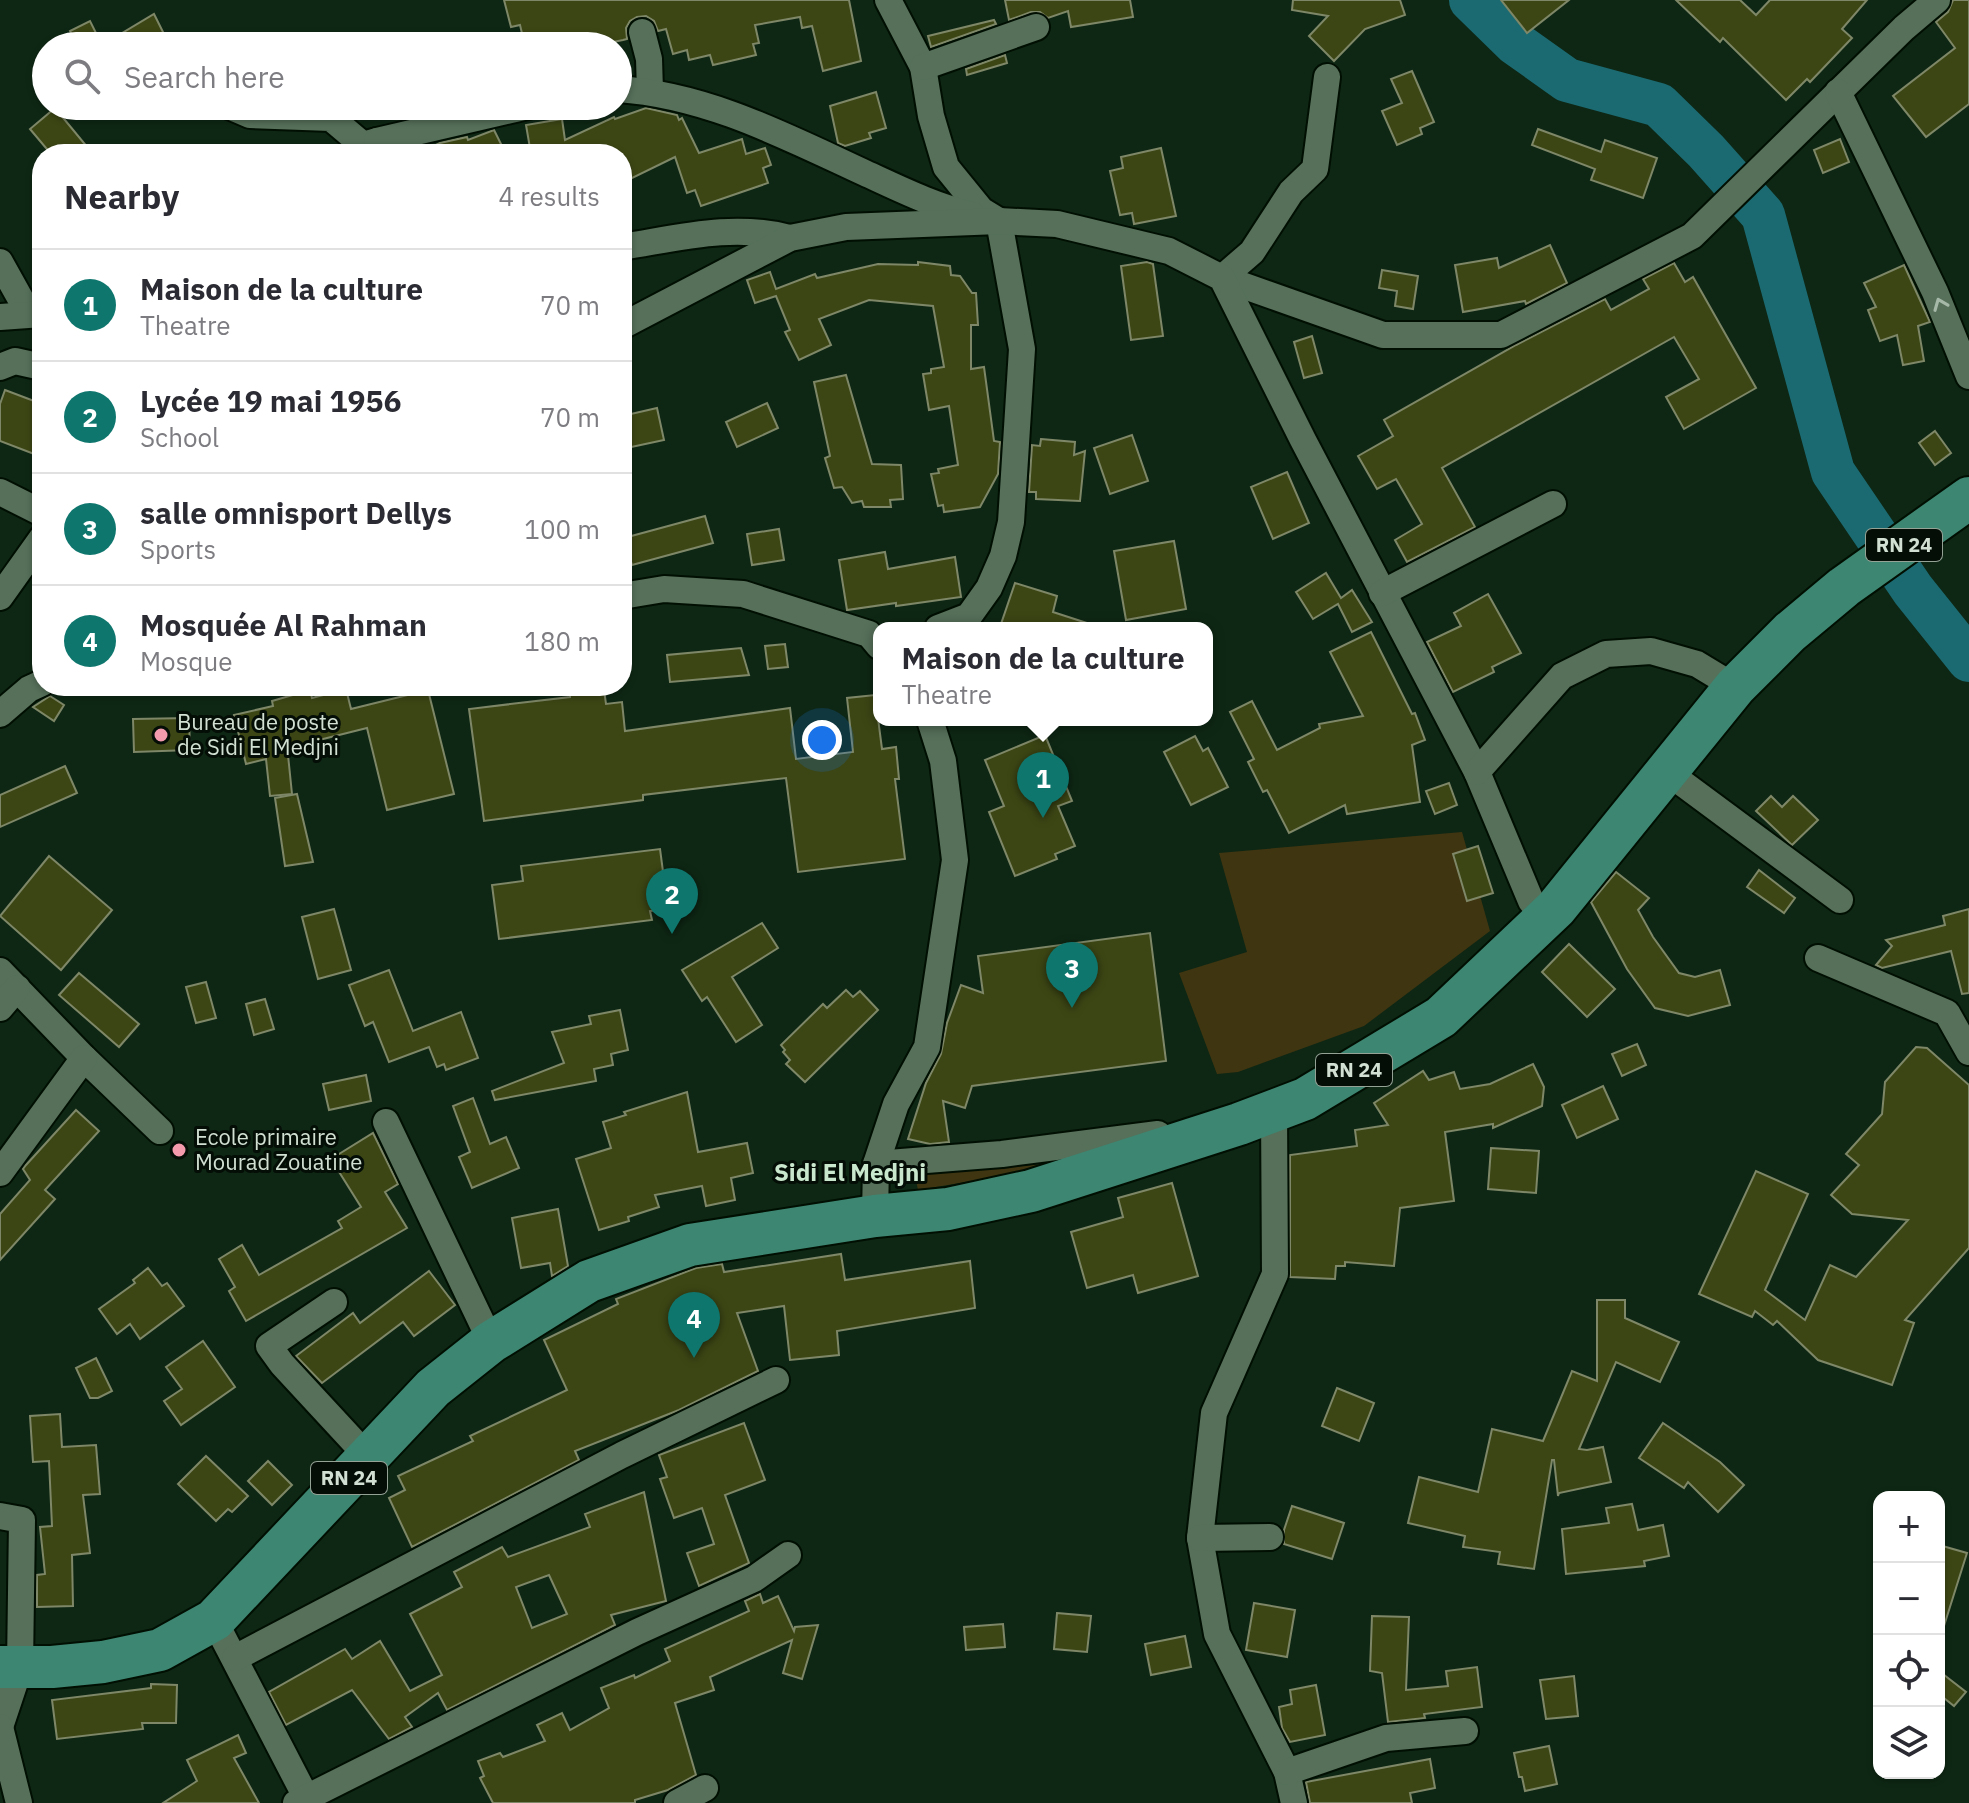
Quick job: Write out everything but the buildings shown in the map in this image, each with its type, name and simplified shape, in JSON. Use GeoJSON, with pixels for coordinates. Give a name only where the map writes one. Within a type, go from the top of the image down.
{"type":"FeatureCollection","features":[{"type":"Feature","properties":{"kind":"main road","name":"RN 24"},"geometry":{"type":"LineString","coordinates":[[10,1667],[103,1662],[160,1650],[214,1620],[433,1388],[491,1342],[589,1281],[690,1245],[875,1216],[948,1209],[1031,1191],[1257,1118],[1305,1099],[1441,1017],[1545,918],[1735,687],[1790,632],[1844,587],[1966,500]]}},
{"type":"Feature","properties":{"kind":"street"},"geometry":{"type":"LineString","coordinates":[[888,0],[923,67],[931,116],[946,167],[981,210],[999,221],[1022,349],[1011,522],[1003,556],[989,588],[961,622]]}},
{"type":"Feature","properties":{"kind":"street"},"geometry":{"type":"LineString","coordinates":[[632,321],[790,238],[846,227],[999,221],[1057,224],[1169,251],[1222,278],[1383,335],[1501,335],[1692,236],[1904,28],[1937,0]]}},
{"type":"Feature","properties":{"kind":"street"},"geometry":{"type":"LineString","coordinates":[[923,67],[1036,27]]}},
{"type":"Feature","properties":{"kind":"street"},"geometry":{"type":"LineString","coordinates":[[642,32],[649,59],[650,91]]}},
{"type":"Feature","properties":{"kind":"street"},"geometry":{"type":"LineString","coordinates":[[1222,278],[1252,252],[1291,192],[1315,169],[1327,77]]}},
{"type":"Feature","properties":{"kind":"street"},"geometry":{"type":"LineString","coordinates":[[632,90],[683,98],[761,125],[932,204],[999,221]]}},
{"type":"Feature","properties":{"kind":"street"},"geometry":{"type":"LineString","coordinates":[[1838,92],[1935,292],[1969,376]]}},
{"type":"Feature","properties":{"kind":"street"},"geometry":{"type":"LineString","coordinates":[[333,120],[362,144]]}},
{"type":"Feature","properties":{"kind":"street"},"geometry":{"type":"LineString","coordinates":[[395,144],[479,120]]}},
{"type":"Feature","properties":{"kind":"street"},"geometry":{"type":"LineString","coordinates":[[632,245],[729,230],[790,238]]}},
{"type":"Feature","properties":{"kind":"street"},"geometry":{"type":"LineString","coordinates":[[0,262],[32,310]]}},
{"type":"Feature","properties":{"kind":"street"},"geometry":{"type":"LineString","coordinates":[[1222,278],[1477,772],[1531,901],[1545,918]]}},
{"type":"Feature","properties":{"kind":"street"},"geometry":{"type":"LineString","coordinates":[[0,317],[32,314]]}},
{"type":"Feature","properties":{"kind":"street"},"geometry":{"type":"LineString","coordinates":[[0,367],[15,361],[32,365]]}},
{"type":"Feature","properties":{"kind":"street"},"geometry":{"type":"LineString","coordinates":[[0,492],[32,508]]}},
{"type":"Feature","properties":{"kind":"street"},"geometry":{"type":"LineString","coordinates":[[1382,593],[1553,504]]}},
{"type":"Feature","properties":{"kind":"street"},"geometry":{"type":"LineString","coordinates":[[0,597],[32,552]]}},
{"type":"Feature","properties":{"kind":"street"},"geometry":{"type":"LineString","coordinates":[[632,594],[664,589],[743,594],[873,637]]}},
{"type":"Feature","properties":{"kind":"street"},"geometry":{"type":"LineString","coordinates":[[1477,772],[1562,676],[1606,654],[1651,651],[1697,664],[1735,687]]}},
{"type":"Feature","properties":{"kind":"street"},"geometry":{"type":"LineString","coordinates":[[0,714],[32,688]]}},
{"type":"Feature","properties":{"kind":"street"},"geometry":{"type":"LineString","coordinates":[[875,1216],[876,1164],[896,1104],[927,1047],[955,860],[943,761],[932,726]]}},
{"type":"Feature","properties":{"kind":"street"},"geometry":{"type":"LineString","coordinates":[[1666,771],[1840,900]]}},
{"type":"Feature","properties":{"kind":"street"},"geometry":{"type":"LineString","coordinates":[[1818,958],[1947,1013],[1969,1052]]}},
{"type":"Feature","properties":{"kind":"street"},"geometry":{"type":"LineString","coordinates":[[6,989],[160,1131]]}},
{"type":"Feature","properties":{"kind":"street"},"geometry":{"type":"LineString","coordinates":[[0,1173],[84,1058]]}},
{"type":"Feature","properties":{"kind":"street"},"geometry":{"type":"LineString","coordinates":[[876,1164],[1002,1154],[1257,1118],[1275,1274],[1214,1413],[1200,1538],[1217,1634],[1287,1772],[1294,1803]]}},
{"type":"Feature","properties":{"kind":"street"},"geometry":{"type":"LineString","coordinates":[[386,1122],[491,1342]]}},
{"type":"Feature","properties":{"kind":"street"},"geometry":{"type":"LineString","coordinates":[[334,1302],[269,1346],[368,1457]]}},
{"type":"Feature","properties":{"kind":"street"},"geometry":{"type":"LineString","coordinates":[[235,1658],[636,1448],[776,1380]]}},
{"type":"Feature","properties":{"kind":"street"},"geometry":{"type":"LineString","coordinates":[[0,1516],[22,1520],[10,1667],[0,1727],[19,1803]]}},
{"type":"Feature","properties":{"kind":"street"},"geometry":{"type":"LineString","coordinates":[[1200,1538],[1270,1537]]}},
{"type":"Feature","properties":{"kind":"street"},"geometry":{"type":"LineString","coordinates":[[214,1620],[304,1801],[637,1632],[754,1579],[788,1555]]}},
{"type":"Feature","properties":{"kind":"street"},"geometry":{"type":"LineString","coordinates":[[1287,1772],[1386,1738],[1465,1731]]}},
{"type":"Feature","properties":{"kind":"street"},"geometry":{"type":"LineString","coordinates":[[677,1803],[705,1788]]}},
{"type":"Feature","properties":{"kind":"shaded area"},"geometry":{"type":"Polygon","coordinates":[[[1462,832],[1490,931],[1364,1026],[1238,1072],[1217,1074],[1179,973],[1247,952],[1219,853],[1462,832]]]}},
{"type":"Feature","properties":{"kind":"shaded area"},"geometry":{"type":"Polygon","coordinates":[[[1092,1155],[1032,1171],[918,1190],[915,1175],[1033,1165],[1092,1155]]]}},
{"type":"Feature","properties":{"kind":"waterway"},"geometry":{"type":"LineString","coordinates":[[1471,0],[1515,43],[1567,80],[1659,105],[1706,151],[1763,215],[1833,472],[1913,590],[1969,660]]}},
{"type":"Feature","properties":{"kind":"place","name":"Bureau de poste de Sidi El Medjni"},"geometry":{"type":"Point","coordinates":[161,735]}},
{"type":"Feature","properties":{"kind":"place","name":"Maison de la culture"},"geometry":{"type":"Point","coordinates":[1043,818]}},
{"type":"Feature","properties":{"kind":"place","name":"Lycée 19 mai 1956"},"geometry":{"type":"Point","coordinates":[672,934]}},
{"type":"Feature","properties":{"kind":"place","name":"salle omnisport Dellys"},"geometry":{"type":"Point","coordinates":[1072,1008]}},
{"type":"Feature","properties":{"kind":"place","name":"Ecole primaire Mourad Zouatine"},"geometry":{"type":"Point","coordinates":[179,1150]}},
{"type":"Feature","properties":{"kind":"place","name":"Mosquée Al Rahman"},"geometry":{"type":"Point","coordinates":[694,1358]}},
{"type":"Feature","properties":{"kind":"district","name":"Sidi El Medjni"},"geometry":{"type":"Point","coordinates":[850,1173]}}]}
